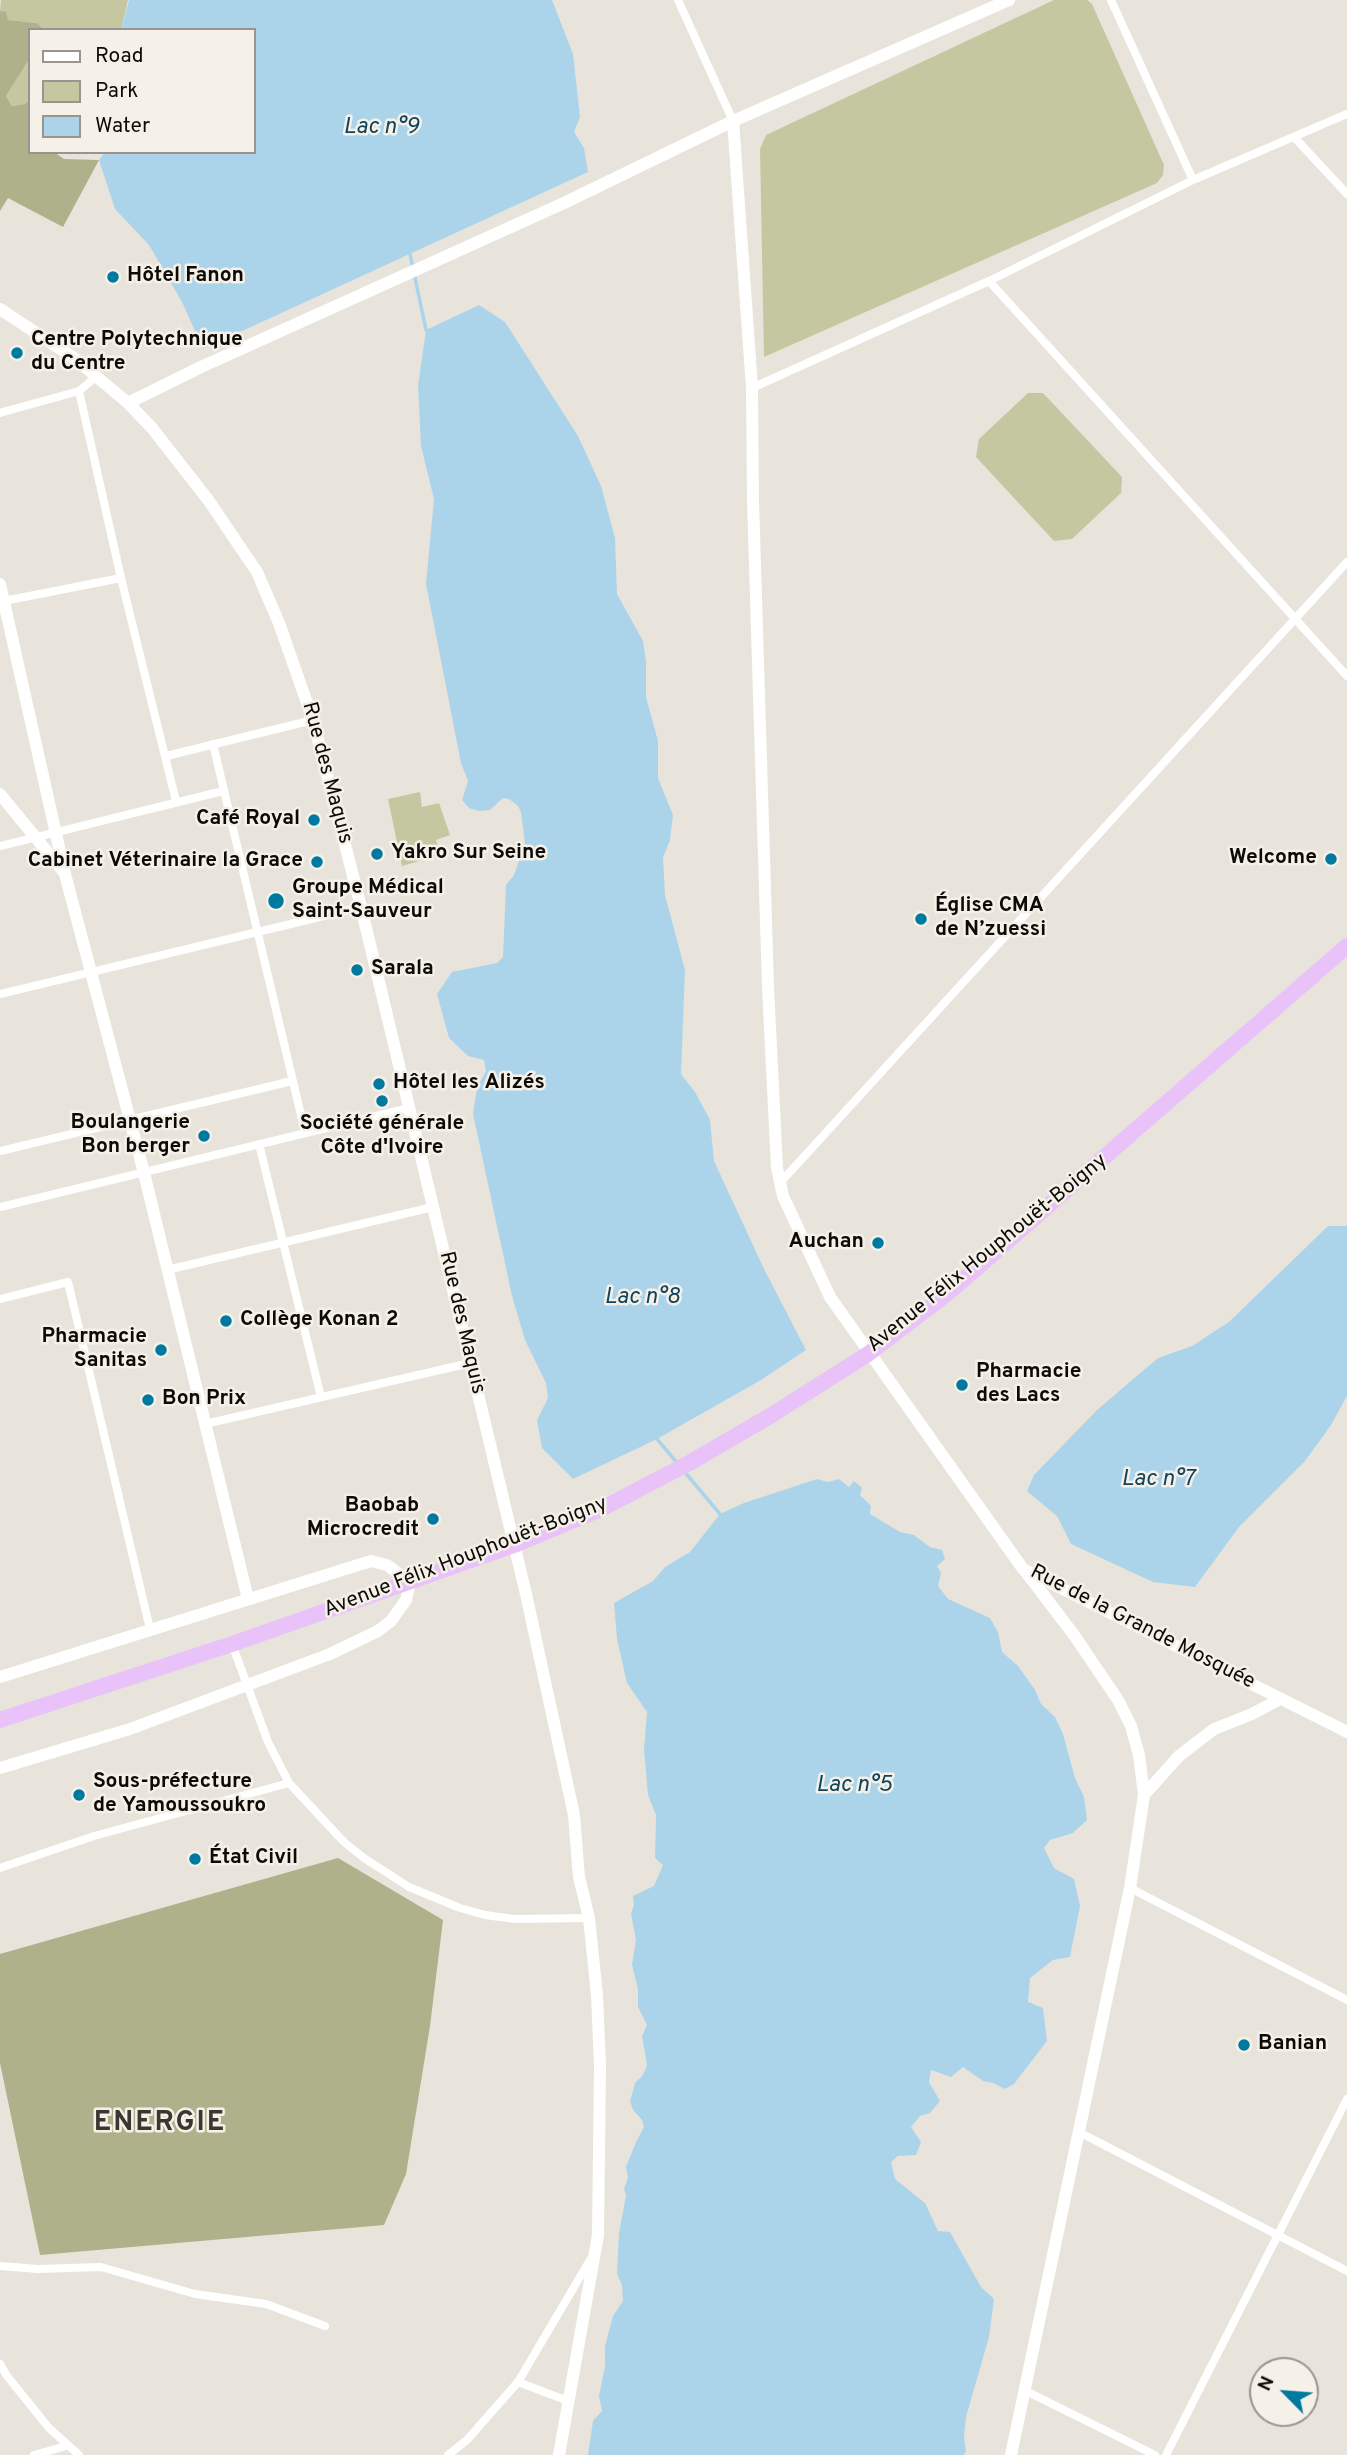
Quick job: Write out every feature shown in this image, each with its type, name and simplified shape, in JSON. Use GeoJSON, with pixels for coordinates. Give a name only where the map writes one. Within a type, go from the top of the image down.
{"type":"FeatureCollection","features":[{"type":"Feature","properties":{"kind":"highway","name":"Avenue Félix Houphouët-Boigny"},"geometry":{"type":"LineString","coordinates":[[0,1720],[232,1644],[514,1545],[650,1485],[769,1416],[868,1354],[948,1293],[1347,946]]}},
{"type":"Feature","properties":{"kind":"street"},"geometry":{"type":"LineString","coordinates":[[678,0],[733,121]]}},
{"type":"Feature","properties":{"kind":"street"},"geometry":{"type":"LineString","coordinates":[[128,402],[564,203],[733,121],[1009,0]]}},
{"type":"Feature","properties":{"kind":"street"},"geometry":{"type":"LineString","coordinates":[[1111,0],[1193,180]]}},
{"type":"Feature","properties":{"kind":"street"},"geometry":{"type":"LineString","coordinates":[[752,388],[989,281],[1193,180],[1347,114]]}},
{"type":"Feature","properties":{"kind":"street","name":"Rue de la Grande Mosquée"},"geometry":{"type":"LineString","coordinates":[[733,121],[752,388],[768,987],[779,1184],[807,1252],[830,1297],[1023,1569],[1347,1732]]}},
{"type":"Feature","properties":{"kind":"street"},"geometry":{"type":"LineString","coordinates":[[1295,138],[1347,194]]}},
{"type":"Feature","properties":{"kind":"street"},"geometry":{"type":"LineString","coordinates":[[989,281],[1347,676]]}},
{"type":"Feature","properties":{"kind":"street","name":"Rue des Maquis"},"geometry":{"type":"LineString","coordinates":[[0,309],[44,337],[128,402],[152,428],[209,501],[257,572],[279,623],[313,720],[410,1108],[514,1545],[574,1815],[579,1877],[589,1918],[597,1994],[600,2066],[601,2149],[597,2248],[559,2455]]}},
{"type":"Feature","properties":{"kind":"street"},"geometry":{"type":"LineString","coordinates":[[0,412],[79,391],[97,376]]}},
{"type":"Feature","properties":{"kind":"street"},"geometry":{"type":"LineString","coordinates":[[79,391],[121,578],[176,801]]}},
{"type":"Feature","properties":{"kind":"street"},"geometry":{"type":"LineString","coordinates":[[779,1184],[1347,562]]}},
{"type":"Feature","properties":{"kind":"street"},"geometry":{"type":"LineString","coordinates":[[2,599],[121,578]]}},
{"type":"Feature","properties":{"kind":"street"},"geometry":{"type":"LineString","coordinates":[[0,584],[65,874],[144,1173],[248,1599]]}},
{"type":"Feature","properties":{"kind":"street"},"geometry":{"type":"LineString","coordinates":[[166,756],[313,720]]}},
{"type":"Feature","properties":{"kind":"street"},"geometry":{"type":"LineString","coordinates":[[213,744],[305,1132]]}},
{"type":"Feature","properties":{"kind":"street"},"geometry":{"type":"LineString","coordinates":[[0,846],[223,791]]}},
{"type":"Feature","properties":{"kind":"street"},"geometry":{"type":"LineString","coordinates":[[0,794],[65,874]]}},
{"type":"Feature","properties":{"kind":"street"},"geometry":{"type":"LineString","coordinates":[[0,994],[361,907]]}},
{"type":"Feature","properties":{"kind":"street"},"geometry":{"type":"LineString","coordinates":[[0,1151],[130,1122],[292,1081]]}},
{"type":"Feature","properties":{"kind":"street"},"geometry":{"type":"LineString","coordinates":[[0,1207],[410,1108]]}},
{"type":"Feature","properties":{"kind":"street"},"geometry":{"type":"LineString","coordinates":[[259,1144],[321,1397]]}},
{"type":"Feature","properties":{"kind":"street"},"geometry":{"type":"LineString","coordinates":[[167,1270],[433,1207]]}},
{"type":"Feature","properties":{"kind":"street"},"geometry":{"type":"LineString","coordinates":[[0,1299],[68,1282],[150,1629]]}},
{"type":"Feature","properties":{"kind":"street"},"geometry":{"type":"LineString","coordinates":[[205,1424],[470,1363]]}},
{"type":"Feature","properties":{"kind":"street"},"geometry":{"type":"LineString","coordinates":[[0,1677],[371,1561],[394,1569],[410,1582],[399,1611],[379,1631],[330,1654],[130,1729],[0,1768]]}},
{"type":"Feature","properties":{"kind":"street"},"geometry":{"type":"LineString","coordinates":[[1011,2455],[1130,1888],[1144,1795],[1139,1755],[1131,1726],[1118,1700],[1074,1635],[1023,1569]]}},
{"type":"Feature","properties":{"kind":"street"},"geometry":{"type":"LineString","coordinates":[[232,1644],[268,1742],[289,1783],[344,1842],[392,1877],[424,1894],[472,1911],[515,1919],[589,1918]]}},
{"type":"Feature","properties":{"kind":"street"},"geometry":{"type":"LineString","coordinates":[[1144,1795],[1179,1756],[1214,1729],[1280,1699]]}},
{"type":"Feature","properties":{"kind":"street"},"geometry":{"type":"LineString","coordinates":[[0,1868],[94,1836],[289,1783]]}},
{"type":"Feature","properties":{"kind":"street"},"geometry":{"type":"LineString","coordinates":[[1130,1888],[1347,2000]]}},
{"type":"Feature","properties":{"kind":"street"},"geometry":{"type":"LineString","coordinates":[[1166,2455],[1347,2099]]}},
{"type":"Feature","properties":{"kind":"street"},"geometry":{"type":"LineString","coordinates":[[1077,2131],[1347,2271]]}},
{"type":"Feature","properties":{"kind":"street"},"geometry":{"type":"LineString","coordinates":[[448,2455],[467,2440],[518,2382],[597,2248]]}},
{"type":"Feature","properties":{"kind":"street"},"geometry":{"type":"LineString","coordinates":[[0,2266],[50,2269],[101,2267],[195,2294],[265,2304],[325,2326]]}},
{"type":"Feature","properties":{"kind":"street"},"geometry":{"type":"LineString","coordinates":[[0,2364],[26,2401],[66,2446],[79,2455]]}},
{"type":"Feature","properties":{"kind":"street"},"geometry":{"type":"LineString","coordinates":[[518,2382],[568,2401]]}},
{"type":"Feature","properties":{"kind":"street"},"geometry":{"type":"LineString","coordinates":[[1024,2390],[1155,2455]]}},
{"type":"Feature","properties":{"kind":"street"},"geometry":{"type":"LineString","coordinates":[[34,2455],[66,2446]]}},
{"type":"Feature","properties":{"kind":"green space"},"geometry":{"type":"Polygon","coordinates":[[[1,0],[128,0],[121,28],[41,28],[37,23],[8,20],[6,13],[0,11],[1,0]]]}},
{"type":"Feature","properties":{"kind":"green space"},"geometry":{"type":"Polygon","coordinates":[[[1054,0],[1087,0],[1092,4],[1164,165],[1163,175],[1157,183],[764,357],[760,149],[766,135],[1054,0]]]}},
{"type":"Feature","properties":{"kind":"green space"},"geometry":{"type":"Polygon","coordinates":[[[0,11],[6,12],[8,20],[37,23],[42,28],[28,28],[28,61],[6,96],[12,106],[28,101],[28,154],[57,154],[64,159],[99,160],[63,227],[8,198],[0,211],[0,11]]]}},
{"type":"Feature","properties":{"kind":"green space"},"geometry":{"type":"Polygon","coordinates":[[[28,61],[28,101],[12,106],[6,96],[28,61]]]}},
{"type":"Feature","properties":{"kind":"green space"},"geometry":{"type":"Polygon","coordinates":[[[1028,393],[1043,393],[1122,477],[1121,493],[1072,539],[1054,541],[976,457],[979,439],[1028,393]]]}},
{"type":"Feature","properties":{"kind":"green space"},"geometry":{"type":"Polygon","coordinates":[[[420,792],[422,807],[439,803],[450,835],[436,840],[440,855],[402,866],[388,799],[420,792]]]}},
{"type":"Feature","properties":{"kind":"green space"},"geometry":{"type":"Polygon","coordinates":[[[338,1858],[443,1920],[430,2026],[406,2174],[384,2225],[40,2255],[0,2063],[0,1954],[338,1858]]]}},
{"type":"Feature","properties":{"kind":"water","name":"Lac n°9"},"geometry":{"type":"Polygon","coordinates":[[[129,0],[552,0],[573,54],[580,117],[574,132],[584,148],[588,172],[203,349],[182,302],[149,245],[115,209],[99,160],[104,154],[256,154],[256,28],[122,28],[129,0]]]}},
{"type":"Feature","properties":{"kind":"water","name":"Lac n°8"},"geometry":{"type":"Polygon","coordinates":[[[479,305],[505,322],[578,436],[601,486],[615,538],[617,594],[643,641],[646,697],[658,741],[658,778],[673,815],[670,840],[663,858],[665,895],[685,970],[681,1074],[695,1092],[710,1120],[714,1161],[764,1269],[806,1350],[761,1380],[657,1439],[573,1479],[542,1448],[537,1420],[548,1398],[546,1383],[525,1340],[512,1296],[473,1114],[477,1088],[486,1071],[484,1060],[468,1056],[449,1038],[437,994],[452,972],[497,963],[503,957],[506,885],[514,875],[525,843],[521,812],[509,799],[503,798],[490,810],[479,811],[469,808],[462,800],[468,781],[461,763],[426,584],[434,499],[421,446],[418,386],[426,330],[479,305]]]}},
{"type":"Feature","properties":{"kind":"water","name":"Lac n°7"},"geometry":{"type":"Polygon","coordinates":[[[1328,1226],[1347,1226],[1347,1396],[1331,1425],[1305,1461],[1239,1527],[1195,1587],[1153,1582],[1071,1544],[1057,1516],[1027,1491],[1034,1475],[1097,1410],[1158,1358],[1192,1346],[1229,1322],[1328,1226]]]}},
{"type":"Feature","properties":{"kind":"water","name":"Lac n°5"},"geometry":{"type":"Polygon","coordinates":[[[817,1479],[828,1482],[839,1479],[849,1487],[854,1481],[862,1488],[860,1495],[871,1506],[870,1514],[900,1532],[914,1535],[930,1547],[942,1550],[945,1559],[937,1566],[941,1573],[938,1586],[948,1599],[990,1618],[998,1632],[1002,1652],[1018,1666],[1035,1690],[1041,1704],[1055,1717],[1084,1797],[1087,1820],[1073,1833],[1050,1840],[1044,1848],[1054,1868],[1074,1879],[1080,1906],[1070,1957],[1053,1960],[1030,1978],[1028,2002],[1043,2008],[1047,2041],[1014,2084],[1005,2089],[983,2081],[963,2067],[951,2077],[931,2070],[929,2082],[940,2101],[930,2113],[920,2116],[911,2127],[921,2142],[916,2155],[898,2156],[891,2162],[895,2179],[925,2203],[938,2231],[950,2232],[981,2287],[994,2299],[989,2337],[966,2417],[966,2452],[963,2455],[588,2455],[593,2421],[602,2411],[599,2396],[605,2366],[605,2346],[613,2316],[623,2301],[622,2285],[617,2274],[619,2233],[626,2196],[624,2189],[628,2178],[626,2167],[644,2127],[630,2101],[635,2083],[643,2075],[647,2065],[642,2036],[647,2025],[638,2007],[638,1989],[632,1965],[636,1940],[631,1914],[633,1896],[654,1886],[663,1865],[655,1858],[656,1815],[648,1795],[644,1750],[647,1712],[627,1683],[617,1639],[614,1603],[653,1581],[665,1567],[690,1552],[720,1514],[744,1503],[817,1479]]]}},
{"type":"Feature","properties":{"kind":"waterway"},"geometry":{"type":"LineString","coordinates":[[410,254],[426,330]]}},
{"type":"Feature","properties":{"kind":"waterway"},"geometry":{"type":"LineString","coordinates":[[657,1439],[678,1464]]}},
{"type":"Feature","properties":{"kind":"waterway"},"geometry":{"type":"LineString","coordinates":[[683,1470],[720,1514]]}},
{"type":"Feature","properties":{"kind":"place","name":"Hôtel Fanon"},"geometry":{"type":"Point","coordinates":[113,277]}},
{"type":"Feature","properties":{"kind":"place","name":"Centre Polytechnique du Centre"},"geometry":{"type":"Point","coordinates":[17,353]}},
{"type":"Feature","properties":{"kind":"place","name":"Café Royal"},"geometry":{"type":"Point","coordinates":[314,820]}},
{"type":"Feature","properties":{"kind":"place","name":"Yakro Sur Seine"},"geometry":{"type":"Point","coordinates":[377,854]}},
{"type":"Feature","properties":{"kind":"place","name":"Welcome"},"geometry":{"type":"Point","coordinates":[1331,859]}},
{"type":"Feature","properties":{"kind":"place","name":"Cabinet Véterinaire la Grace"},"geometry":{"type":"Point","coordinates":[317,862]}},
{"type":"Feature","properties":{"kind":"place","name":"Groupe Médical Saint-Sauveur"},"geometry":{"type":"Point","coordinates":[276,901]}},
{"type":"Feature","properties":{"kind":"place","name":"Église CMA de N’zuessi"},"geometry":{"type":"Point","coordinates":[921,919]}},
{"type":"Feature","properties":{"kind":"place","name":"Sarala"},"geometry":{"type":"Point","coordinates":[357,970]}},
{"type":"Feature","properties":{"kind":"place","name":"Hôtel les Alizés"},"geometry":{"type":"Point","coordinates":[379,1084]}},
{"type":"Feature","properties":{"kind":"place","name":"Société générale Côte d'Ivoire"},"geometry":{"type":"Point","coordinates":[382,1101]}},
{"type":"Feature","properties":{"kind":"place","name":"Boulangerie Bon berger"},"geometry":{"type":"Point","coordinates":[204,1136]}},
{"type":"Feature","properties":{"kind":"place","name":"Auchan"},"geometry":{"type":"Point","coordinates":[878,1243]}},
{"type":"Feature","properties":{"kind":"place","name":"Collège Konan 2"},"geometry":{"type":"Point","coordinates":[226,1321]}},
{"type":"Feature","properties":{"kind":"place","name":"Pharmacie Sanitas"},"geometry":{"type":"Point","coordinates":[161,1350]}},
{"type":"Feature","properties":{"kind":"place","name":"Pharmacie des Lacs"},"geometry":{"type":"Point","coordinates":[962,1385]}},
{"type":"Feature","properties":{"kind":"place","name":"Bon Prix"},"geometry":{"type":"Point","coordinates":[148,1400]}},
{"type":"Feature","properties":{"kind":"place","name":"Baobab Microcredit"},"geometry":{"type":"Point","coordinates":[433,1519]}},
{"type":"Feature","properties":{"kind":"place","name":"Sous-préfecture de Yamoussoukro"},"geometry":{"type":"Point","coordinates":[79,1795]}},
{"type":"Feature","properties":{"kind":"place","name":"État Civil"},"geometry":{"type":"Point","coordinates":[195,1859]}},
{"type":"Feature","properties":{"kind":"place","name":"Banian"},"geometry":{"type":"Point","coordinates":[1244,2045]}},
{"type":"Feature","properties":{"kind":"district","name":"ENERGIE"},"geometry":{"type":"Point","coordinates":[160,2124]}}]}
